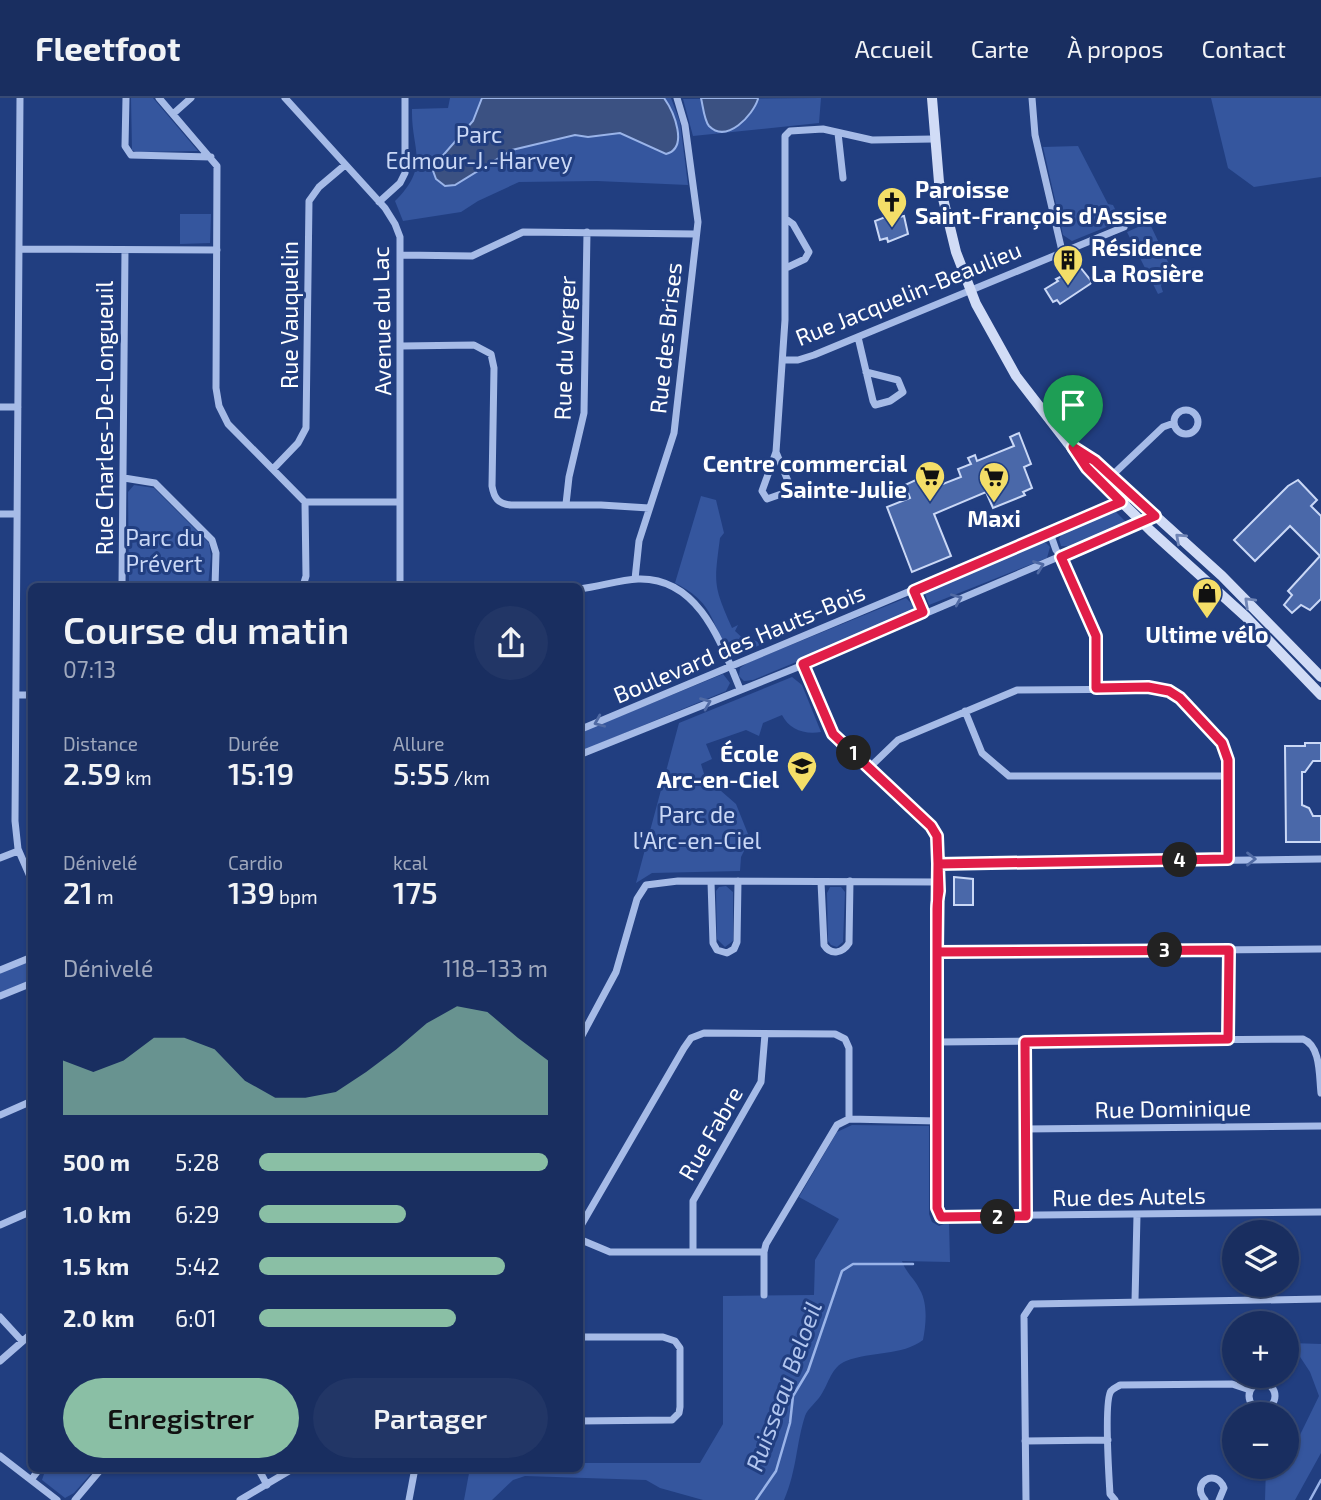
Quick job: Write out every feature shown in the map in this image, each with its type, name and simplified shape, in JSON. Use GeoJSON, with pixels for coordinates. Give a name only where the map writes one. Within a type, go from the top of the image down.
{"type":"FeatureCollection","features":[{"type":"Feature","properties":{"kind":"street"},"geometry":{"type":"LineString","coordinates":[[20,98],[15,821],[18,851],[28,872]]}},
{"type":"Feature","properties":{"kind":"street"},"geometry":{"type":"LineString","coordinates":[[127,98],[125,146],[131,155],[211,157]]}},
{"type":"Feature","properties":{"kind":"street"},"geometry":{"type":"LineString","coordinates":[[159,98],[211,157],[217,168],[218,403],[231,428],[305,502],[304,583]]}},
{"type":"Feature","properties":{"kind":"street"},"geometry":{"type":"LineString","coordinates":[[173,114],[191,98]]}},
{"type":"Feature","properties":{"kind":"street","name":"Avenue du Lac"},"geometry":{"type":"LineString","coordinates":[[285,98],[379,202],[397,227],[402,255],[400,583]]}},
{"type":"Feature","properties":{"kind":"street"},"geometry":{"type":"LineString","coordinates":[[379,202],[400,183],[405,173],[405,98]]}},
{"type":"Feature","properties":{"kind":"street","name":"Rue des Brises"},"geometry":{"type":"LineString","coordinates":[[635,579],[638,544],[674,433],[698,217],[684,117],[677,98]]}},
{"type":"Feature","properties":{"kind":"street"},"geometry":{"type":"LineString","coordinates":[[932,98],[933,139],[945,213],[970,290],[989,331],[1016,376],[1087,468],[1134,497],[1256,609],[1321,677]]}},
{"type":"Feature","properties":{"kind":"street"},"geometry":{"type":"LineString","coordinates":[[1032,98],[1035,135],[1062,251]]}},
{"type":"Feature","properties":{"kind":"street"},"geometry":{"type":"LineString","coordinates":[[775,452],[789,478],[790,487],[787,492],[767,499],[763,488],[775,452],[783,360],[786,268],[784,142],[787,134],[790,131],[810,129],[872,140],[933,139]]}},
{"type":"Feature","properties":{"kind":"street"},"geometry":{"type":"LineString","coordinates":[[838,133],[843,178]]}},
{"type":"Feature","properties":{"kind":"street","name":"Rue Vauquelin"},"geometry":{"type":"LineString","coordinates":[[273,469],[298,443],[306,428],[309,201],[317,190],[345,165]]}},
{"type":"Feature","properties":{"kind":"street"},"geometry":{"type":"LineString","coordinates":[[786,219],[793,224],[809,252],[805,258],[786,268]]}},
{"type":"Feature","properties":{"kind":"street","name":"Rue Jacquelin-Beaulieu"},"geometry":{"type":"LineString","coordinates":[[783,360],[801,360],[1124,227]]}},
{"type":"Feature","properties":{"kind":"street"},"geometry":{"type":"LineString","coordinates":[[402,255],[468,257],[523,232],[695,234]]}},
{"type":"Feature","properties":{"kind":"street","name":"Rue du Verger"},"geometry":{"type":"LineString","coordinates":[[566,504],[569,473],[584,417],[587,232]]}},
{"type":"Feature","properties":{"kind":"street"},"geometry":{"type":"LineString","coordinates":[[20,249],[217,250]]}},
{"type":"Feature","properties":{"kind":"street","name":"Rue Charles-De-Longueuil"},"geometry":{"type":"LineString","coordinates":[[122,583],[125,250]]}},
{"type":"Feature","properties":{"kind":"street"},"geometry":{"type":"LineString","coordinates":[[858,337],[866,372],[876,405],[904,392],[898,380],[866,372]]}},
{"type":"Feature","properties":{"kind":"street"},"geometry":{"type":"LineString","coordinates":[[402,346],[474,345],[489,352],[494,368],[492,486],[495,498],[506,505],[566,504],[649,508]]}},
{"type":"Feature","properties":{"kind":"street"},"geometry":{"type":"LineString","coordinates":[[0,407],[18,407]]}},
{"type":"Feature","properties":{"kind":"street"},"geometry":{"type":"LineString","coordinates":[[1107,480],[1163,427],[1174,423]]}},
{"type":"Feature","properties":{"kind":"street"},"geometry":{"type":"LineString","coordinates":[[124,478],[155,483],[212,540],[216,553],[215,583]]}},
{"type":"Feature","properties":{"kind":"street"},"geometry":{"type":"LineString","coordinates":[[1107,480],[1121,502],[1249,620],[1321,695]]}},
{"type":"Feature","properties":{"kind":"street","name":"Boulevard des Hauts-Bois"},"geometry":{"type":"LineString","coordinates":[[583,728],[1134,497]]}},
{"type":"Feature","properties":{"kind":"street"},"geometry":{"type":"LineString","coordinates":[[305,502],[400,502]]}},
{"type":"Feature","properties":{"kind":"street"},"geometry":{"type":"LineString","coordinates":[[0,514],[17,514]]}},
{"type":"Feature","properties":{"kind":"street","name":"Boulevard des Hauts-Bois"},"geometry":{"type":"LineString","coordinates":[[583,753],[1155,516]]}},
{"type":"Feature","properties":{"kind":"street"},"geometry":{"type":"LineString","coordinates":[[1049,533],[1096,636],[1096,688]]}},
{"type":"Feature","properties":{"kind":"street"},"geometry":{"type":"LineString","coordinates":[[583,588],[635,579],[661,583],[693,601],[711,625],[740,689]]}},
{"type":"Feature","properties":{"kind":"street"},"geometry":{"type":"LineString","coordinates":[[914,591],[923,612]]}},
{"type":"Feature","properties":{"kind":"street"},"geometry":{"type":"LineString","coordinates":[[764,1295],[766,1244],[837,1125],[849,1119],[937,1121],[937,836],[933,828],[832,731],[803,664]]}},
{"type":"Feature","properties":{"kind":"street"},"geometry":{"type":"LineString","coordinates":[[870,767],[898,740],[1023,688],[1160,688],[1176,694],[1222,743],[1227,755],[1228,859]]}},
{"type":"Feature","properties":{"kind":"street"},"geometry":{"type":"LineString","coordinates":[[16,695],[28,695]]}},
{"type":"Feature","properties":{"kind":"street"},"geometry":{"type":"LineString","coordinates":[[965,711],[982,753],[1009,776],[1228,776]]}},
{"type":"Feature","properties":{"kind":"street"},"geometry":{"type":"LineString","coordinates":[[0,858],[18,851]]}},
{"type":"Feature","properties":{"kind":"street"},"geometry":{"type":"LineString","coordinates":[[938,864],[1321,859]]}},
{"type":"Feature","properties":{"kind":"street"},"geometry":{"type":"LineString","coordinates":[[711,882],[713,943],[717,950],[727,953],[734,949],[737,942],[738,881]]}},
{"type":"Feature","properties":{"kind":"street"},"geometry":{"type":"LineString","coordinates":[[821,882],[824,945],[829,951],[838,952],[845,949],[849,940],[850,881]]}},
{"type":"Feature","properties":{"kind":"street"},"geometry":{"type":"LineString","coordinates":[[583,1033],[621,960],[637,899],[643,887],[656,882],[938,882]]}},
{"type":"Feature","properties":{"kind":"street"},"geometry":{"type":"LineString","coordinates":[[1228,1039],[1229,950]]}},
{"type":"Feature","properties":{"kind":"street"},"geometry":{"type":"LineString","coordinates":[[937,952],[1321,950]]}},
{"type":"Feature","properties":{"kind":"street"},"geometry":{"type":"LineString","coordinates":[[0,970],[28,959]]}},
{"type":"Feature","properties":{"kind":"street"},"geometry":{"type":"LineString","coordinates":[[0,996],[28,984]]}},
{"type":"Feature","properties":{"kind":"street"},"geometry":{"type":"LineString","coordinates":[[583,1221],[688,1041],[705,1033],[835,1034],[845,1039],[849,1048],[849,1119]]}},
{"type":"Feature","properties":{"kind":"street","name":"Rue Fabre"},"geometry":{"type":"LineString","coordinates":[[693,1252],[693,1201],[761,1082],[765,1034]]}},
{"type":"Feature","properties":{"kind":"street"},"geometry":{"type":"LineString","coordinates":[[937,1042],[1228,1039],[1308,1041],[1317,1053],[1321,1093]]}},
{"type":"Feature","properties":{"kind":"street"},"geometry":{"type":"LineString","coordinates":[[1025,1042],[1026,1216]]}},
{"type":"Feature","properties":{"kind":"street"},"geometry":{"type":"LineString","coordinates":[[0,1115],[28,1103]]}},
{"type":"Feature","properties":{"kind":"street","name":"Rue des Autels"},"geometry":{"type":"LineString","coordinates":[[937,1121],[938,1215],[944,1217],[1321,1212]]}},
{"type":"Feature","properties":{"kind":"street","name":"Rue Dominique"},"geometry":{"type":"LineString","coordinates":[[1025,1129],[1321,1126]]}},
{"type":"Feature","properties":{"kind":"street"},"geometry":{"type":"LineString","coordinates":[[0,1225],[28,1213]]}},
{"type":"Feature","properties":{"kind":"street"},"geometry":{"type":"LineString","coordinates":[[1135,1301],[1137,1215]]}},
{"type":"Feature","properties":{"kind":"street"},"geometry":{"type":"LineString","coordinates":[[583,1241],[610,1252],[764,1252]]}},
{"type":"Feature","properties":{"kind":"street"},"geometry":{"type":"LineString","coordinates":[[1026,1500],[1024,1316],[1027,1308],[1036,1303],[1321,1299]]}},
{"type":"Feature","properties":{"kind":"street"},"geometry":{"type":"LineString","coordinates":[[0,1317],[22,1341]]}},
{"type":"Feature","properties":{"kind":"street"},"geometry":{"type":"LineString","coordinates":[[0,1361],[28,1336]]}},
{"type":"Feature","properties":{"kind":"street"},"geometry":{"type":"LineString","coordinates":[[583,1337],[663,1337],[675,1340],[680,1351],[680,1407],[679,1413],[672,1420],[583,1421]]}},
{"type":"Feature","properties":{"kind":"street"},"geometry":{"type":"LineString","coordinates":[[1115,1500],[1110,1494],[1110,1392],[1120,1385],[1232,1384],[1250,1390]]}},
{"type":"Feature","properties":{"kind":"street"},"geometry":{"type":"LineString","coordinates":[[1025,1441],[1108,1440]]}},
{"type":"Feature","properties":{"kind":"street"},"geometry":{"type":"LineString","coordinates":[[0,1456],[57,1500]]}},
{"type":"Feature","properties":{"kind":"street"},"geometry":{"type":"LineString","coordinates":[[31,1480],[37,1472]]}},
{"type":"Feature","properties":{"kind":"street"},"geometry":{"type":"LineString","coordinates":[[75,1500],[99,1472]]}},
{"type":"Feature","properties":{"kind":"street"},"geometry":{"type":"LineString","coordinates":[[260,1472],[267,1485]]}},
{"type":"Feature","properties":{"kind":"street"},"geometry":{"type":"LineString","coordinates":[[240,1500],[288,1472]]}},
{"type":"Feature","properties":{"kind":"street"},"geometry":{"type":"LineString","coordinates":[[409,1500],[414,1472]]}},
{"type":"Feature","properties":{"kind":"street"},"geometry":{"type":"LineString","coordinates":[[1200,1499],[1203,1482],[1214,1477],[1221,1481],[1224,1488],[1219,1500]]}},
{"type":"Feature","properties":{"kind":"green space"},"geometry":{"type":"Polygon","coordinates":[[[131,98],[153,98],[198,151],[132,150],[131,98]]]}},
{"type":"Feature","properties":{"kind":"green space","name":"Parc Edmour-J.-Harvey"},"geometry":{"type":"Polygon","coordinates":[[[450,98],[671,98],[680,122],[688,185],[597,181],[519,182],[461,212],[403,221],[395,201],[413,177],[416,167],[412,109],[448,108],[450,98]]]}},
{"type":"Feature","properties":{"kind":"green space"},"geometry":{"type":"Polygon","coordinates":[[[821,98],[819,123],[693,136],[683,99],[821,98]]]}},
{"type":"Feature","properties":{"kind":"green space"},"geometry":{"type":"Polygon","coordinates":[[[1211,98],[1321,98],[1321,177],[1254,187],[1228,168],[1211,98]]]}},
{"type":"Feature","properties":{"kind":"green space"},"geometry":{"type":"Polygon","coordinates":[[[1078,146],[1108,204],[1113,205],[1121,221],[1072,241],[1063,235],[1043,147],[1078,146]]]}},
{"type":"Feature","properties":{"kind":"green space"},"geometry":{"type":"Polygon","coordinates":[[[180,214],[211,214],[210,243],[180,244],[180,214]]]}},
{"type":"Feature","properties":{"kind":"green space"},"geometry":{"type":"Polygon","coordinates":[[[1149,222],[1169,264],[1161,286],[1163,292],[1158,294],[1127,232],[1149,222]]]}},
{"type":"Feature","properties":{"kind":"green space","name":"Parc du Prévert"},"geometry":{"type":"Polygon","coordinates":[[[134,485],[154,488],[209,543],[211,556],[208,583],[129,583],[128,492],[134,485]]]}},
{"type":"Feature","properties":{"kind":"green space"},"geometry":{"type":"Polygon","coordinates":[[[701,496],[716,500],[724,533],[720,538],[716,575],[718,593],[726,614],[732,628],[738,625],[735,631],[749,644],[754,640],[762,644],[733,657],[706,608],[689,591],[675,583],[701,496]]]}},
{"type":"Feature","properties":{"kind":"green space"},"geometry":{"type":"Polygon","coordinates":[[[1114,510],[1128,524],[1074,547],[1061,546],[1059,539],[1062,533],[1114,510]]]}},
{"type":"Feature","properties":{"kind":"green space"},"geometry":{"type":"Polygon","coordinates":[[[1038,542],[1046,543],[1050,547],[1047,558],[929,605],[924,591],[927,588],[1038,542]]]}},
{"type":"Feature","properties":{"kind":"green space"},"geometry":{"type":"Polygon","coordinates":[[[906,598],[915,607],[909,615],[753,680],[744,681],[739,676],[740,668],[747,663],[906,598]]]}},
{"type":"Feature","properties":{"kind":"green space"},"geometry":{"type":"Polygon","coordinates":[[[723,674],[730,683],[726,691],[583,750],[583,731],[723,674]]]}},
{"type":"Feature","properties":{"kind":"green space","name":"Parc de l'Arc-en-Ciel"},"geometry":{"type":"Polygon","coordinates":[[[792,677],[802,685],[821,732],[798,730],[782,715],[763,723],[759,736],[746,730],[706,744],[712,759],[701,764],[705,777],[736,804],[750,839],[741,857],[740,871],[652,873],[636,883],[679,723],[792,677]]]}},
{"type":"Feature","properties":{"kind":"green space"},"geometry":{"type":"Polygon","coordinates":[[[726,886],[733,892],[733,941],[725,947],[717,939],[716,891],[719,887],[726,886]]]}},
{"type":"Feature","properties":{"kind":"green space"},"geometry":{"type":"Polygon","coordinates":[[[830,887],[841,887],[845,892],[843,942],[837,947],[828,941],[827,893],[830,887]]]}},
{"type":"Feature","properties":{"kind":"green space"},"geometry":{"type":"Polygon","coordinates":[[[28,961],[28,981],[0,993],[0,973],[28,961]]]}},
{"type":"Feature","properties":{"kind":"green space"},"geometry":{"type":"Polygon","coordinates":[[[852,1125],[929,1126],[929,1214],[932,1222],[939,1226],[949,1222],[950,1262],[902,1261],[923,1296],[923,1340],[906,1349],[856,1358],[837,1367],[805,1416],[792,1478],[784,1500],[703,1500],[660,1488],[646,1480],[525,1476],[513,1480],[492,1500],[464,1500],[469,1472],[583,1472],[583,1463],[700,1463],[723,1424],[723,1296],[814,1295],[815,1260],[839,1219],[799,1197],[837,1132],[852,1125]]]}},
{"type":"Feature","properties":{"kind":"green space"},"geometry":{"type":"Polygon","coordinates":[[[1299,1343],[1321,1344],[1321,1453],[1295,1500],[1265,1500],[1266,1479],[1299,1479],[1299,1437],[1319,1396],[1310,1372],[1299,1355],[1299,1343]]]}},
{"type":"Feature","properties":{"kind":"green space"},"geometry":{"type":"Polygon","coordinates":[[[45,1472],[92,1472],[74,1493],[65,1498],[42,1480],[45,1472]]]}},
{"type":"Feature","properties":{"kind":"shaded area"},"geometry":{"type":"Polygon","coordinates":[[[482,98],[664,98],[675,120],[677,145],[666,154],[620,133],[588,137],[575,135],[512,150],[455,185],[445,186],[436,179],[432,168],[473,121],[482,98]]]}},
{"type":"Feature","properties":{"kind":"shaded area"},"geometry":{"type":"Polygon","coordinates":[[[701,98],[758,99],[745,119],[724,132],[709,126],[701,98]]]}},
{"type":"Feature","properties":{"kind":"building","name":"Paroisse Saint-François d'Assise"},"geometry":{"type":"Polygon","coordinates":[[[893,214],[894,218],[904,216],[908,234],[888,242],[887,238],[880,240],[875,221],[893,214]]]}},
{"type":"Feature","properties":{"kind":"building","name":"Résidence La Rosière"},"geometry":{"type":"Polygon","coordinates":[[[1080,267],[1092,282],[1060,304],[1057,300],[1053,302],[1045,289],[1058,281],[1056,279],[1080,267]]]}},
{"type":"Feature","properties":{"kind":"building","name":"Centre commercial Sainte-Julie"},"geometry":{"type":"Polygon","coordinates":[[[1019,433],[1031,464],[1024,467],[1032,488],[1023,492],[1025,495],[993,508],[986,492],[934,514],[951,556],[912,572],[887,507],[910,498],[905,485],[920,478],[925,491],[961,477],[958,469],[971,464],[968,458],[975,455],[977,461],[1014,446],[1010,437],[1019,433]]]}},
{"type":"Feature","properties":{"kind":"building"},"geometry":{"type":"Polygon","coordinates":[[[1298,480],[1317,500],[1311,506],[1321,516],[1321,599],[1310,610],[1301,605],[1292,613],[1284,605],[1292,595],[1288,591],[1320,556],[1290,526],[1255,561],[1234,540],[1288,486],[1298,480]]]}},
{"type":"Feature","properties":{"kind":"building"},"geometry":{"type":"Polygon","coordinates":[[[1305,743],[1321,743],[1321,761],[1313,761],[1305,772],[1302,772],[1302,805],[1309,808],[1313,816],[1321,816],[1321,842],[1286,842],[1285,746],[1305,746],[1305,743]]]}},
{"type":"Feature","properties":{"kind":"building"},"geometry":{"type":"Polygon","coordinates":[[[954,877],[973,879],[973,905],[954,905],[954,877]]]}},
{"type":"Feature","properties":{"kind":"waterway","name":"Ruisseau Beloeil"},"geometry":{"type":"LineString","coordinates":[[756,1500],[776,1471],[790,1423],[793,1396],[808,1371],[842,1271],[853,1264],[913,1264]]}},
{"type":"Feature","properties":{"kind":"waterway"},"geometry":{"type":"LineString","coordinates":[[1310,1500],[1321,1480]]}},
{"type":"Feature","properties":{"kind":"place","name":"Paroisse Saint-François d'Assise"},"geometry":{"type":"Point","coordinates":[892,229]}},
{"type":"Feature","properties":{"kind":"place","name":"Résidence La Rosière"},"geometry":{"type":"Point","coordinates":[1068,287]}},
{"type":"Feature","properties":{"kind":"place","name":"Centre commercial Sainte-Julie"},"geometry":{"type":"Point","coordinates":[930,503]}},
{"type":"Feature","properties":{"kind":"place","name":"Maxi"},"geometry":{"type":"Point","coordinates":[994,504]}},
{"type":"Feature","properties":{"kind":"place","name":"Ultime vélo"},"geometry":{"type":"Point","coordinates":[1207,620]}},
{"type":"Feature","properties":{"kind":"place","name":"École Arc-en-Ciel"},"geometry":{"type":"Point","coordinates":[802,793]}},
{"type":"Feature","properties":{"kind":"route"},"geometry":{"type":"LineString","coordinates":[[1073,447],[1087,468],[1121,502],[914,591],[923,612],[803,664],[833,734],[931,826],[937,836],[939,891],[938,896],[937,904],[937,909],[937,1208],[941,1217],[1026,1216],[1025,1042],[1228,1039],[1229,950],[937,952],[937,909],[939,891],[938,864],[1052,861],[1228,859],[1228,760],[1216,735],[1180,698],[1169,691],[1148,687],[1096,688],[1096,636],[1067,565],[1061,557],[1155,516],[1095,461],[1073,447]]}}]}
